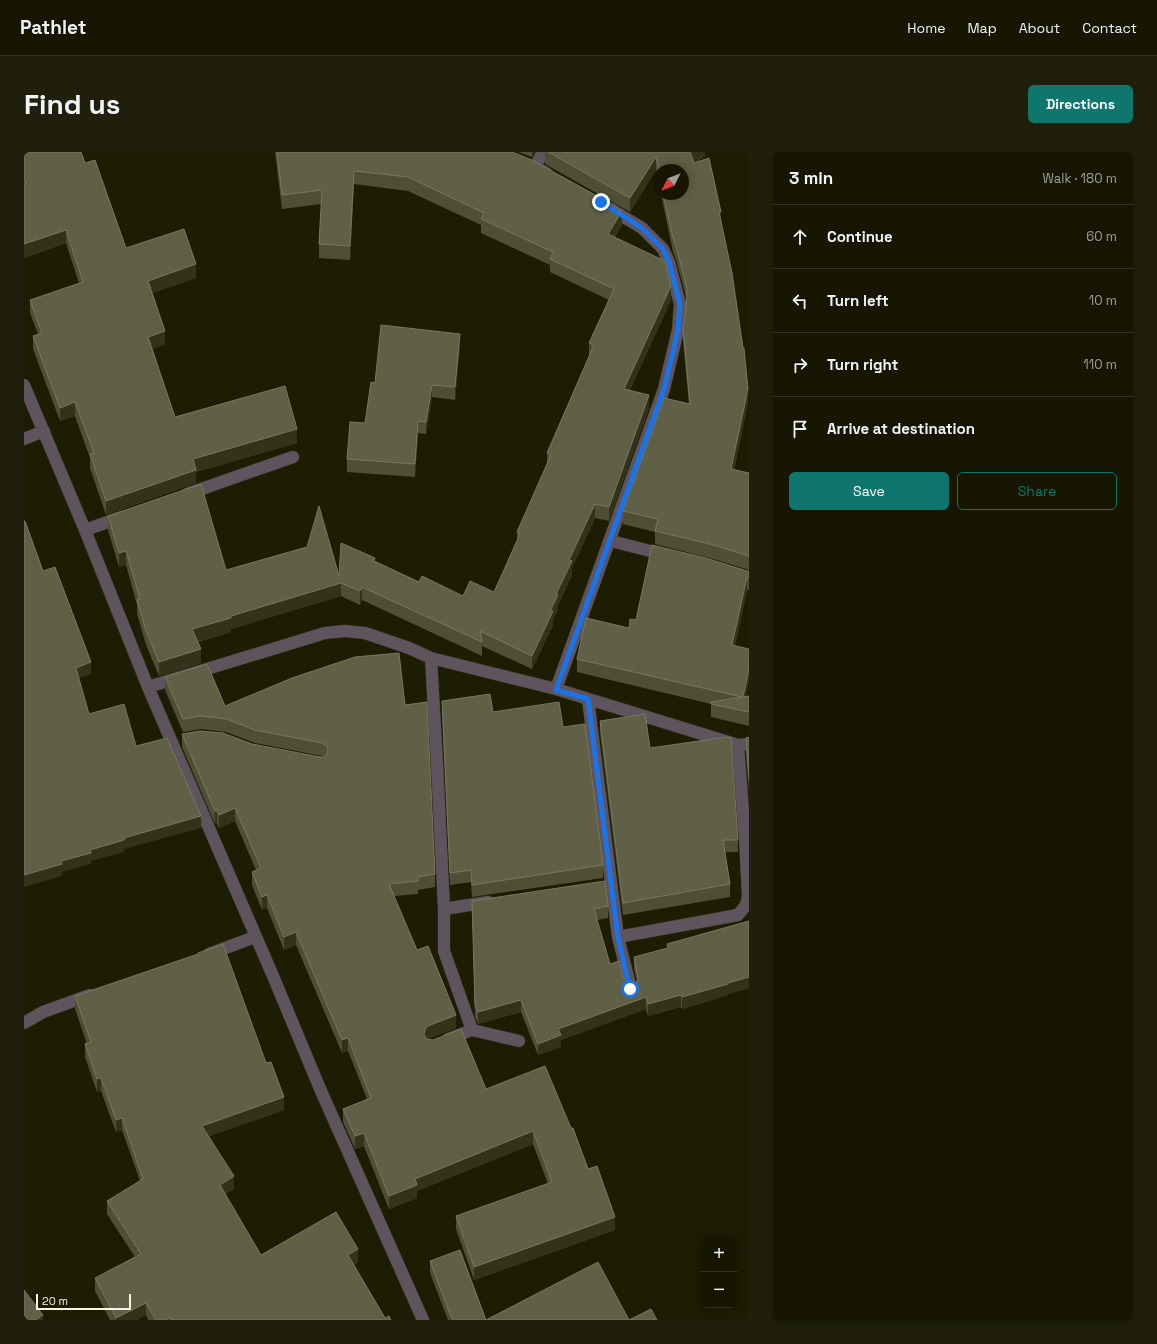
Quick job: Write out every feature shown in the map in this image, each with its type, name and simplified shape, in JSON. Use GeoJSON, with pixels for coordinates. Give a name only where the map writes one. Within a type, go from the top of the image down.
{"type":"FeatureCollection","features":[{"type":"Feature","properties":{"kind":"street"},"geometry":{"type":"LineString","coordinates":[[535,167],[543,152]]}},
{"type":"Feature","properties":{"kind":"street"},"geometry":{"type":"LineString","coordinates":[[521,161],[555,178]]}},
{"type":"Feature","properties":{"kind":"street"},"geometry":{"type":"LineString","coordinates":[[556,690],[611,541],[664,389],[678,330],[680,304],[669,262],[663,249],[642,228],[601,202]]}},
{"type":"Feature","properties":{"kind":"street"},"geometry":{"type":"LineString","coordinates":[[24,385],[85,530],[148,687],[321,1092],[423,1320]]}},
{"type":"Feature","properties":{"kind":"street"},"geometry":{"type":"LineString","coordinates":[[24,439],[44,431]]}},
{"type":"Feature","properties":{"kind":"street"},"geometry":{"type":"LineString","coordinates":[[174,498],[293,457]]}},
{"type":"Feature","properties":{"kind":"street"},"geometry":{"type":"LineString","coordinates":[[85,530],[130,514]]}},
{"type":"Feature","properties":{"kind":"street"},"geometry":{"type":"LineString","coordinates":[[611,541],[678,558]]}},
{"type":"Feature","properties":{"kind":"street"},"geometry":{"type":"LineString","coordinates":[[148,687],[325,633],[345,631],[365,633],[409,648],[431,658],[556,690],[744,745],[748,896],[746,905],[738,915],[618,938]]}},
{"type":"Feature","properties":{"kind":"street"},"geometry":{"type":"LineString","coordinates":[[431,658],[438,764],[444,909],[444,951],[472,1030]]}},
{"type":"Feature","properties":{"kind":"street"},"geometry":{"type":"LineString","coordinates":[[588,699],[618,938],[630,989]]}},
{"type":"Feature","properties":{"kind":"street"},"geometry":{"type":"LineString","coordinates":[[172,742],[186,739]]}},
{"type":"Feature","properties":{"kind":"street"},"geometry":{"type":"LineString","coordinates":[[596,887],[611,884]]}},
{"type":"Feature","properties":{"kind":"street"},"geometry":{"type":"LineString","coordinates":[[444,909],[497,901]]}},
{"type":"Feature","properties":{"kind":"street"},"geometry":{"type":"LineString","coordinates":[[197,958],[255,937]]}},
{"type":"Feature","properties":{"kind":"street"},"geometry":{"type":"LineString","coordinates":[[24,1023],[44,1012],[102,991]]}},
{"type":"Feature","properties":{"kind":"street"},"geometry":{"type":"LineString","coordinates":[[438,1043],[472,1030],[519,1041]]}},
{"type":"Feature","properties":{"kind":"building"},"geometry":{"type":"Polygon","coordinates":[[[24,152],[81,152],[85,163],[95,160],[126,248],[184,229],[196,264],[148,281],[165,331],[148,337],[175,417],[285,386],[297,429],[193,459],[196,470],[106,501],[90,454],[94,453],[75,402],[60,408],[33,336],[42,333],[30,300],[83,282],[66,230],[24,244],[24,184],[26,183],[24,178],[24,152]]]}},
{"type":"Feature","properties":{"kind":"building"},"geometry":{"type":"Polygon","coordinates":[[[277,152],[512,152],[532,160],[622,211],[608,234],[665,261],[671,286],[624,389],[649,395],[609,507],[595,504],[569,560],[572,561],[556,594],[558,595],[550,611],[553,611],[532,656],[480,631],[482,642],[362,587],[360,591],[341,583],[192,629],[201,649],[159,662],[146,631],[137,600],[140,599],[126,551],[119,553],[108,516],[201,484],[226,570],[307,547],[319,506],[339,576],[341,543],[375,558],[374,561],[419,582],[422,576],[463,596],[470,581],[494,592],[520,534],[517,532],[551,455],[547,453],[594,345],[589,343],[614,289],[550,259],[553,252],[481,219],[484,213],[408,177],[354,171],[350,246],[319,244],[322,190],[282,195],[277,152]]]}},
{"type":"Feature","properties":{"kind":"building"},"geometry":{"type":"Polygon","coordinates":[[[548,152],[690,152],[694,163],[709,158],[721,212],[719,212],[732,273],[744,348],[748,389],[731,469],[749,473],[749,556],[710,544],[655,531],[658,519],[623,511],[664,398],[690,404],[683,327],[687,289],[664,200],[689,200],[689,164],[657,164],[656,157],[630,198],[548,152]]]}},
{"type":"Feature","properties":{"kind":"building"},"geometry":{"type":"Polygon","coordinates":[[[381,325],[460,334],[455,387],[432,385],[426,422],[418,421],[415,464],[347,459],[350,422],[365,423],[371,382],[375,383],[381,325]]]}},
{"type":"Feature","properties":{"kind":"building"},"geometry":{"type":"Polygon","coordinates":[[[24,521],[43,571],[55,567],[91,662],[76,668],[89,714],[124,704],[136,746],[167,738],[201,816],[124,838],[124,840],[90,850],[91,853],[61,861],[62,864],[24,875],[24,521]]]}},
{"type":"Feature","properties":{"kind":"building"},"geometry":{"type":"Polygon","coordinates":[[[652,545],[706,558],[749,571],[749,577],[747,577],[732,645],[749,649],[749,669],[743,697],[749,696],[749,712],[711,704],[711,702],[742,697],[577,659],[586,618],[629,628],[630,619],[636,620],[652,545]]]}},
{"type":"Feature","properties":{"kind":"building"},"geometry":{"type":"Polygon","coordinates":[[[399,653],[405,705],[427,702],[435,874],[418,877],[418,881],[389,884],[417,950],[428,946],[456,1015],[428,1026],[425,1029],[424,1035],[427,1039],[433,1040],[461,1029],[486,1089],[545,1066],[571,1128],[573,1128],[588,1169],[597,1166],[615,1217],[474,1267],[456,1216],[552,1182],[533,1131],[415,1179],[417,1185],[389,1196],[364,1133],[355,1136],[343,1109],[371,1098],[348,1038],[342,1040],[296,932],[284,937],[267,895],[262,897],[252,872],[261,868],[235,808],[219,815],[217,811],[215,811],[182,734],[200,731],[223,733],[252,744],[320,757],[327,755],[328,747],[322,743],[255,730],[226,719],[201,716],[183,719],[165,677],[207,664],[225,706],[292,678],[355,657],[399,653]]]}},
{"type":"Feature","properties":{"kind":"building"},"geometry":{"type":"Polygon","coordinates":[[[490,694],[493,712],[559,702],[563,727],[585,724],[603,865],[472,885],[471,870],[450,873],[442,701],[490,694]]]}},
{"type":"Feature","properties":{"kind":"building"},"geometry":{"type":"Polygon","coordinates":[[[645,714],[650,748],[727,737],[731,738],[738,840],[723,840],[730,884],[623,903],[600,721],[645,714]]]}},
{"type":"Feature","properties":{"kind":"building"},"geometry":{"type":"Polygon","coordinates":[[[749,737],[749,779],[746,738],[749,737]]]}},
{"type":"Feature","properties":{"kind":"building"},"geometry":{"type":"Polygon","coordinates":[[[605,881],[608,906],[594,909],[610,964],[619,961],[624,979],[629,984],[633,985],[638,979],[634,957],[668,948],[667,944],[749,921],[749,977],[682,997],[681,995],[648,1004],[646,997],[558,1029],[561,1035],[538,1044],[521,1000],[478,1012],[475,1005],[472,901],[605,881]]]}},
{"type":"Feature","properties":{"kind":"building"},"geometry":{"type":"Polygon","coordinates":[[[223,944],[266,1063],[271,1062],[284,1097],[202,1126],[234,1176],[220,1185],[261,1255],[336,1212],[358,1249],[348,1255],[385,1318],[389,1316],[391,1320],[171,1320],[170,1317],[165,1320],[156,1320],[146,1303],[116,1318],[95,1278],[141,1254],[107,1201],[143,1179],[122,1118],[116,1120],[101,1078],[97,1079],[85,1044],[91,1042],[75,996],[223,944]]]}},
{"type":"Feature","properties":{"kind":"building"},"geometry":{"type":"Polygon","coordinates":[[[460,1250],[486,1320],[453,1320],[430,1261],[460,1250]]]}},
{"type":"Feature","properties":{"kind":"building"},"geometry":{"type":"Polygon","coordinates":[[[598,1262],[629,1320],[486,1320],[598,1262]]]}},
{"type":"Feature","properties":{"kind":"building"},"geometry":{"type":"Polygon","coordinates":[[[24,1290],[43,1315],[36,1320],[24,1320],[24,1290]]]}},
{"type":"Feature","properties":{"kind":"building"},"geometry":{"type":"Polygon","coordinates":[[[651,1309],[657,1320],[629,1320],[651,1309]]]}},
{"type":"Feature","properties":{"kind":"route"},"geometry":{"type":"LineString","coordinates":[[601,202],[642,228],[663,249],[669,262],[680,304],[678,330],[664,389],[611,541],[556,690],[588,699],[618,938],[630,989]]}}]}
